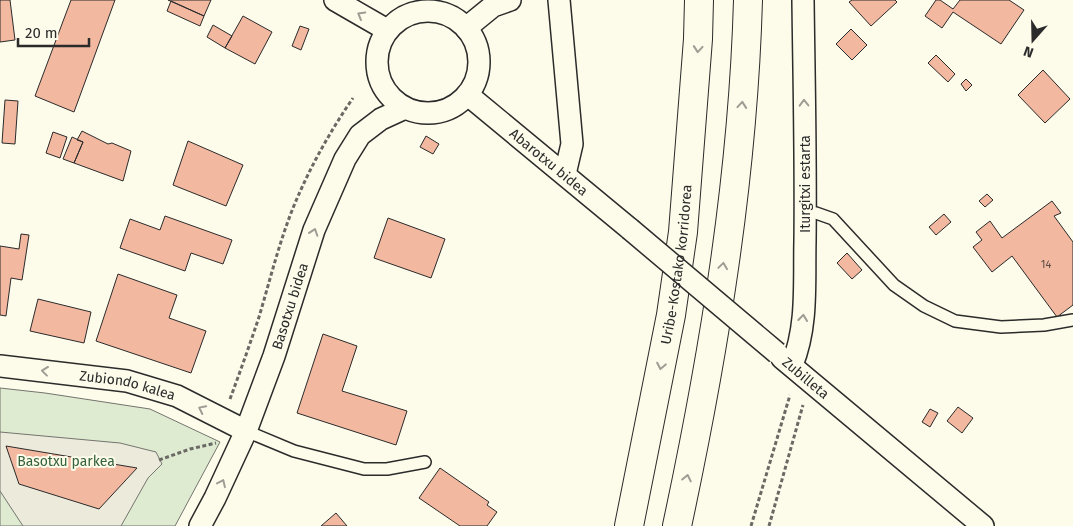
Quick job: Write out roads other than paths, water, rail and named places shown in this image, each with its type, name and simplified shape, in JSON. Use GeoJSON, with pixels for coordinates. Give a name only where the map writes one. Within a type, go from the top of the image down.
{"type":"FeatureCollection","features":[{"type":"Feature","properties":{"kind":"highway","name":"Uribe-Kostako korridorea"},"geometry":{"type":"LineString","coordinates":[[629,526],[671,314],[683,232],[698,39],[699,0]]}},
{"type":"Feature","properties":{"kind":"highway"},"geometry":{"type":"LineString","coordinates":[[677,526],[714,332],[736,180],[747,46],[748,0]]}},
{"type":"Feature","properties":{"kind":"street"},"geometry":{"type":"LineString","coordinates":[[335,0],[387,30]]}},
{"type":"Feature","properties":{"kind":"street"},"geometry":{"type":"LineString","coordinates":[[466,28],[494,6],[510,0]]}},
{"type":"Feature","properties":{"kind":"street"},"geometry":{"type":"LineString","coordinates":[[559,0],[572,144],[565,174]]}},
{"type":"Feature","properties":{"kind":"street","name":"Iturgitxi estarta"},"geometry":{"type":"LineString","coordinates":[[784,359],[798,349],[804,318],[806,212],[803,0]]}},
{"type":"Feature","properties":{"kind":"street"},"geometry":{"type":"LineString","coordinates":[[423,5],[430,10],[446,13],[460,22],[471,34],[478,48],[480,64],[476,81],[468,94],[455,106],[439,112],[421,113],[404,108],[392,99],[383,87],[377,73],[376,58],[379,43],[387,30],[399,19],[414,12],[423,5]]}},
{"type":"Feature","properties":{"kind":"street","name":"Abarotxu bidea"},"geometry":{"type":"LineString","coordinates":[[468,94],[630,229]]}},
{"type":"Feature","properties":{"kind":"street","name":"Basotxu bidea"},"geometry":{"type":"LineString","coordinates":[[200,526],[215,498],[232,424],[274,356],[314,230],[345,159],[360,135],[381,119],[404,108]]}},
{"type":"Feature","properties":{"kind":"street","name":"Zubilleta"},"geometry":{"type":"LineString","coordinates":[[630,229],[983,526]]}},
{"type":"Feature","properties":{"kind":"street","name":"Zubiondo kalea"},"geometry":{"type":"LineString","coordinates":[[0,366],[127,382],[177,396],[232,424]]}},
{"type":"Feature","properties":{"kind":"lane"},"geometry":{"type":"LineString","coordinates":[[806,212],[816,213],[833,219],[894,285],[924,306],[955,321],[1001,327],[1044,325],[1073,320]]}},
{"type":"Feature","properties":{"kind":"lane"},"geometry":{"type":"LineString","coordinates":[[232,424],[294,451],[364,469],[387,469],[425,462]]}},
{"type":"Feature","properties":{"kind":"park label","name":"Basotxu parkea"},"geometry":{"type":"Point","coordinates":[66,461]}}]}
